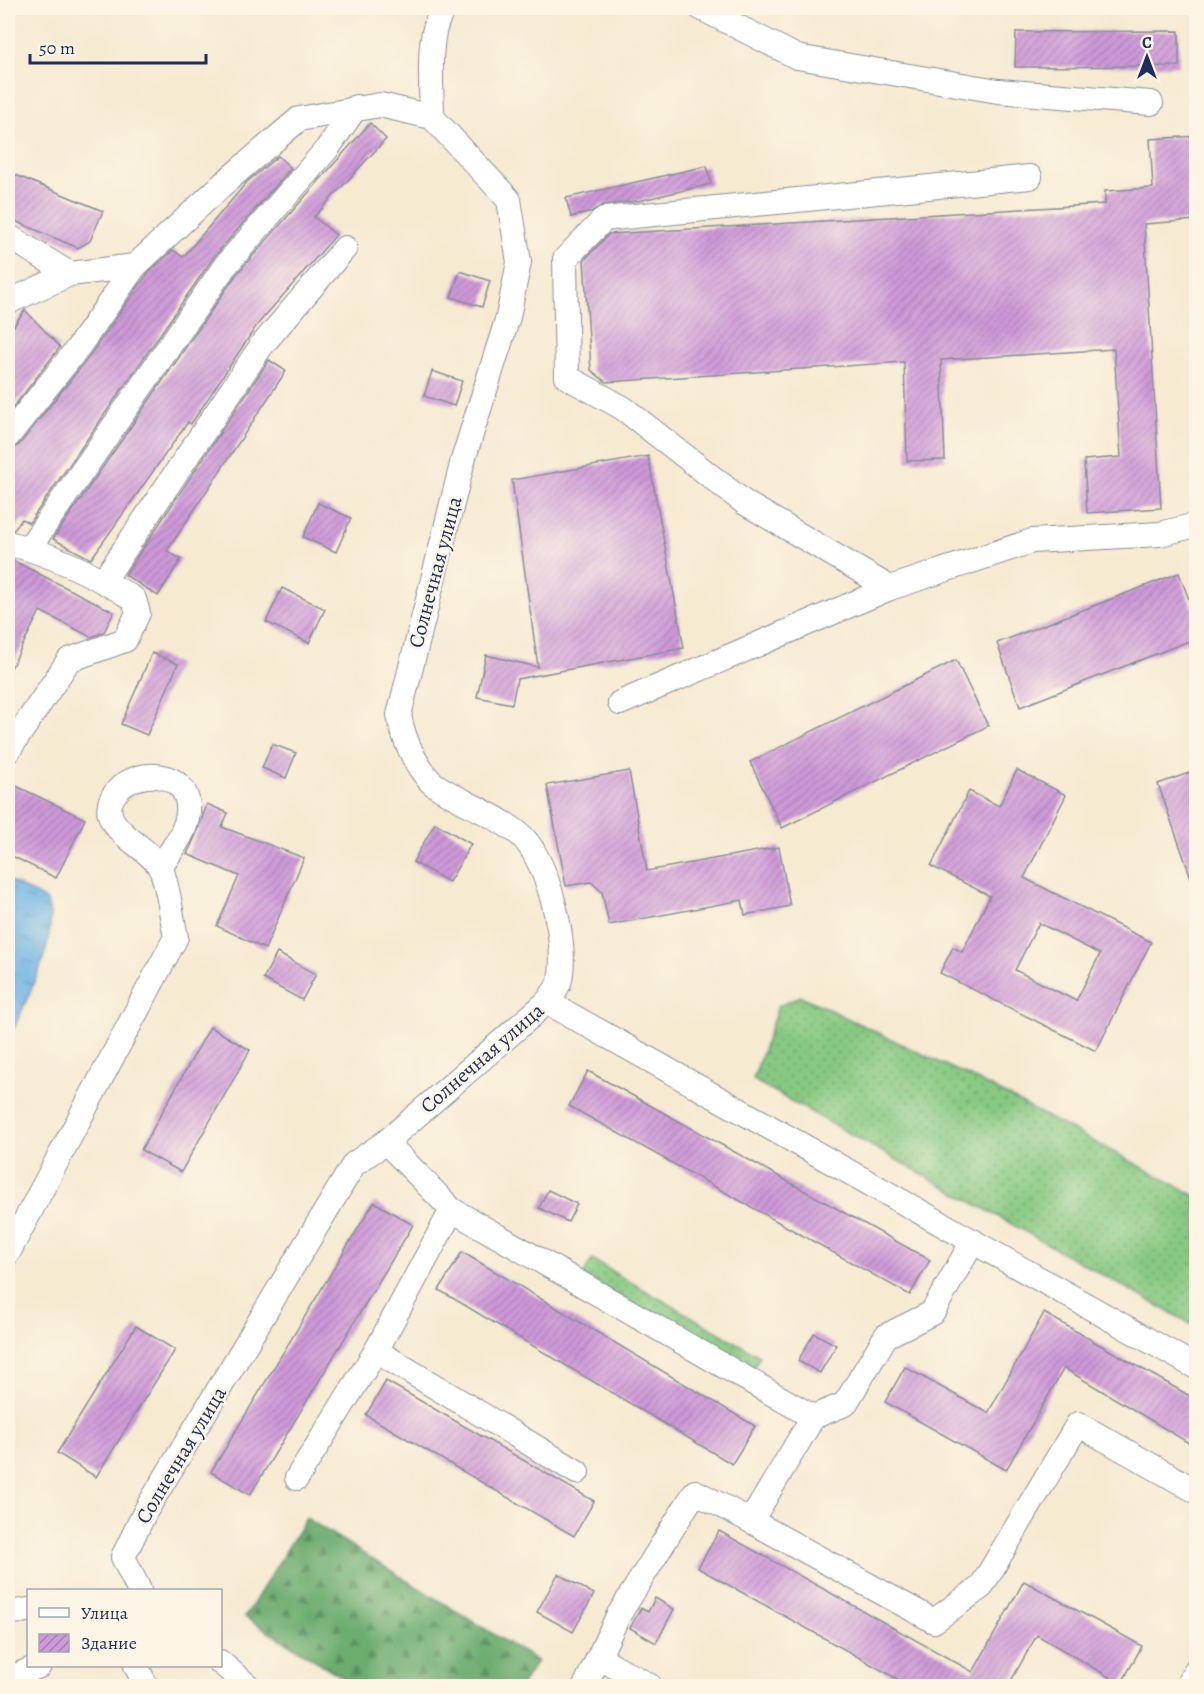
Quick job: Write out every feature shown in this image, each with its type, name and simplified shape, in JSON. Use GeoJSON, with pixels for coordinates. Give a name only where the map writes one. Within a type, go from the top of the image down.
{"type":"FeatureCollection","features":[{"type":"Feature","properties":{"kind":"street"},"geometry":{"type":"LineString","coordinates":[[8,436],[77,349],[135,266],[223,184],[299,119],[380,105],[432,117],[432,52],[438,15],[445,8]]}},
{"type":"Feature","properties":{"kind":"street"},"geometry":{"type":"LineString","coordinates":[[701,8],[796,57],[998,91],[1151,103]]}},
{"type":"Feature","properties":{"kind":"street"},"geometry":{"type":"LineString","coordinates":[[8,751],[69,660],[125,640],[138,613],[134,599],[104,580],[18,546],[225,266],[327,149],[356,108]]}},
{"type":"Feature","properties":{"kind":"street","name":"Солнечная улица"},"geometry":{"type":"LineString","coordinates":[[139,1589],[123,1557],[145,1512],[354,1164],[386,1142],[548,1002],[559,983],[561,944],[550,893],[532,846],[505,823],[431,782],[422,772],[402,729],[399,715],[463,460],[508,317],[519,262],[509,200],[432,117]]}},
{"type":"Feature","properties":{"kind":"street"},"geometry":{"type":"LineString","coordinates":[[890,588],[745,503],[623,408],[567,377],[565,259],[604,219],[1030,177]]}},
{"type":"Feature","properties":{"kind":"street"},"geometry":{"type":"LineString","coordinates":[[8,237],[70,274]]}},
{"type":"Feature","properties":{"kind":"street"},"geometry":{"type":"LineString","coordinates":[[104,580],[262,345],[345,248]]}},
{"type":"Feature","properties":{"kind":"street"},"geometry":{"type":"LineString","coordinates":[[8,302],[70,274],[135,266]]}},
{"type":"Feature","properties":{"kind":"street"},"geometry":{"type":"LineString","coordinates":[[620,703],[890,588],[1032,541],[1160,534],[1197,525]]}},
{"type":"Feature","properties":{"kind":"street"},"geometry":{"type":"LineString","coordinates":[[8,1253],[176,937],[160,868]]}},
{"type":"Feature","properties":{"kind":"street"},"geometry":{"type":"LineString","coordinates":[[548,1002],[1197,1367]]}},
{"type":"Feature","properties":{"kind":"street"},"geometry":{"type":"LineString","coordinates":[[386,1142],[452,1210],[813,1417]]}},
{"type":"Feature","properties":{"kind":"street"},"geometry":{"type":"LineString","coordinates":[[297,1478],[376,1351],[452,1210]]}},
{"type":"Feature","properties":{"kind":"street"},"geometry":{"type":"LineString","coordinates":[[751,1521],[813,1417],[845,1404],[886,1336],[932,1313],[973,1240]]}},
{"type":"Feature","properties":{"kind":"street"},"geometry":{"type":"LineString","coordinates":[[376,1351],[577,1472]]}},
{"type":"Feature","properties":{"kind":"street"},"geometry":{"type":"LineString","coordinates":[[585,1686],[618,1616],[695,1492],[934,1621],[981,1587],[1078,1424],[1197,1491]]}},
{"type":"Feature","properties":{"kind":"street"},"geometry":{"type":"LineString","coordinates":[[8,1614],[27,1610]]}},
{"type":"Feature","properties":{"kind":"street"},"geometry":{"type":"LineString","coordinates":[[600,1658],[650,1686]]}},
{"type":"Feature","properties":{"kind":"street"},"geometry":{"type":"LineString","coordinates":[[222,1664],[248,1686]]}},
{"type":"Feature","properties":{"kind":"street"},"geometry":{"type":"LineString","coordinates":[[8,1678],[34,1667]]}},
{"type":"Feature","properties":{"kind":"street"},"geometry":{"type":"LineString","coordinates":[[136,1667],[146,1686]]}},
{"type":"Feature","properties":{"kind":"street"},"geometry":{"type":"LineString","coordinates":[[1187,1686],[1197,1670]]}},
{"type":"Feature","properties":{"kind":"green space"},"geometry":{"type":"Polygon","coordinates":[[[801,996],[989,1086],[1196,1196],[1196,1327],[753,1080],[778,1006],[801,996]]]}},
{"type":"Feature","properties":{"kind":"green space"},"geometry":{"type":"Polygon","coordinates":[[[592,1260],[760,1356],[751,1371],[583,1275],[592,1260]]]}},
{"type":"Feature","properties":{"kind":"green space"},"geometry":{"type":"Polygon","coordinates":[[[306,1518],[537,1661],[521,1686],[357,1686],[245,1617],[306,1518]]]}},
{"type":"Feature","properties":{"kind":"water"},"geometry":{"type":"Polygon","coordinates":[[[8,880],[46,900],[50,915],[49,932],[39,972],[8,1043],[8,880]]]}},
{"type":"Feature","properties":{"kind":"building"},"geometry":{"type":"Polygon","coordinates":[[[1179,31],[1179,66],[1015,67],[1016,32],[1179,31]]]}},
{"type":"Feature","properties":{"kind":"building"},"geometry":{"type":"Polygon","coordinates":[[[370,123],[386,139],[314,217],[336,235],[257,325],[191,424],[188,422],[91,559],[53,539],[236,275],[370,123]]]}},
{"type":"Feature","properties":{"kind":"building"},"geometry":{"type":"Polygon","coordinates":[[[1197,136],[1197,220],[1144,224],[1161,508],[1087,513],[1084,460],[1121,457],[1114,349],[941,360],[945,460],[907,461],[904,362],[606,382],[591,370],[584,260],[609,234],[1105,204],[1105,191],[1153,188],[1150,139],[1197,136]]]}},
{"type":"Feature","properties":{"kind":"building"},"geometry":{"type":"Polygon","coordinates":[[[278,156],[291,168],[213,258],[29,523],[22,519],[14,530],[8,529],[8,450],[19,445],[88,358],[148,273],[173,250],[183,257],[247,182],[278,156]]]}},
{"type":"Feature","properties":{"kind":"building"},"geometry":{"type":"Polygon","coordinates":[[[707,166],[711,184],[638,201],[603,205],[591,212],[571,217],[566,198],[707,166]]]}},
{"type":"Feature","properties":{"kind":"building"},"geometry":{"type":"Polygon","coordinates":[[[8,172],[103,211],[90,241],[78,248],[8,218],[8,172]]]}},
{"type":"Feature","properties":{"kind":"building"},"geometry":{"type":"Polygon","coordinates":[[[460,271],[490,281],[482,307],[451,297],[460,271]]]}},
{"type":"Feature","properties":{"kind":"building"},"geometry":{"type":"Polygon","coordinates":[[[25,310],[60,347],[8,414],[8,334],[25,310]]]}},
{"type":"Feature","properties":{"kind":"building"},"geometry":{"type":"Polygon","coordinates":[[[269,360],[286,371],[167,551],[181,559],[158,596],[125,575],[269,360]]]}},
{"type":"Feature","properties":{"kind":"building"},"geometry":{"type":"Polygon","coordinates":[[[432,371],[462,381],[454,406],[424,396],[432,371]]]}},
{"type":"Feature","properties":{"kind":"building"},"geometry":{"type":"Polygon","coordinates":[[[648,456],[684,648],[517,679],[512,704],[477,697],[486,655],[538,667],[512,480],[648,456]]]}},
{"type":"Feature","properties":{"kind":"building"},"geometry":{"type":"Polygon","coordinates":[[[318,503],[351,518],[336,552],[303,537],[318,503]]]}},
{"type":"Feature","properties":{"kind":"building"},"geometry":{"type":"Polygon","coordinates":[[[8,558],[114,612],[104,632],[91,637],[40,611],[8,674],[8,558]]]}},
{"type":"Feature","properties":{"kind":"building"},"geometry":{"type":"Polygon","coordinates":[[[1179,573],[1197,621],[1197,638],[1020,707],[997,643],[1179,573]]]}},
{"type":"Feature","properties":{"kind":"building"},"geometry":{"type":"Polygon","coordinates":[[[282,588],[325,609],[309,643],[266,622],[282,588]]]}},
{"type":"Feature","properties":{"kind":"building"},"geometry":{"type":"Polygon","coordinates":[[[152,653],[178,664],[147,735],[121,724],[152,653]]]}},
{"type":"Feature","properties":{"kind":"building"},"geometry":{"type":"Polygon","coordinates":[[[956,660],[988,726],[782,828],[750,762],[956,660]]]}},
{"type":"Feature","properties":{"kind":"building"},"geometry":{"type":"Polygon","coordinates":[[[272,744],[296,753],[286,778],[262,768],[272,744]]]}},
{"type":"Feature","properties":{"kind":"building"},"geometry":{"type":"Polygon","coordinates":[[[1017,770],[1066,795],[1024,878],[1151,942],[1096,1051],[940,973],[953,947],[962,952],[990,896],[931,866],[969,791],[999,806],[1017,770]],[[1039,923],[1015,970],[1076,1001],[1100,954],[1039,923]]]}},
{"type":"Feature","properties":{"kind":"building"},"geometry":{"type":"Polygon","coordinates":[[[1197,770],[1197,886],[1194,886],[1158,784],[1197,770]]]}},
{"type":"Feature","properties":{"kind":"building"},"geometry":{"type":"Polygon","coordinates":[[[629,771],[647,871],[779,847],[790,906],[745,915],[742,900],[609,925],[602,892],[591,882],[566,886],[547,785],[629,771]]]}},
{"type":"Feature","properties":{"kind":"building"},"geometry":{"type":"Polygon","coordinates":[[[8,782],[85,819],[56,878],[8,854],[8,782]]]}},
{"type":"Feature","properties":{"kind":"building"},"geometry":{"type":"Polygon","coordinates":[[[207,804],[228,813],[222,827],[304,858],[265,949],[217,926],[239,876],[187,854],[207,804]]]}},
{"type":"Feature","properties":{"kind":"building"},"geometry":{"type":"Polygon","coordinates":[[[435,823],[471,844],[449,882],[413,862],[435,823]]]}},
{"type":"Feature","properties":{"kind":"building"},"geometry":{"type":"Polygon","coordinates":[[[277,953],[316,974],[302,1000],[263,979],[277,953]]]}},
{"type":"Feature","properties":{"kind":"building"},"geometry":{"type":"Polygon","coordinates":[[[210,1027],[250,1050],[181,1172],[141,1150],[210,1027]]]}},
{"type":"Feature","properties":{"kind":"building"},"geometry":{"type":"Polygon","coordinates":[[[588,1071],[930,1260],[910,1295],[569,1106],[588,1071]]]}},
{"type":"Feature","properties":{"kind":"building"},"geometry":{"type":"Polygon","coordinates":[[[548,1190],[577,1204],[568,1222],[539,1208],[548,1190]]]}},
{"type":"Feature","properties":{"kind":"building"},"geometry":{"type":"Polygon","coordinates":[[[374,1202],[413,1225],[250,1495],[211,1472],[374,1202]]]}},
{"type":"Feature","properties":{"kind":"building"},"geometry":{"type":"Polygon","coordinates":[[[462,1252],[755,1426],[732,1464],[439,1290],[462,1252]]]}},
{"type":"Feature","properties":{"kind":"building"},"geometry":{"type":"Polygon","coordinates":[[[1044,1313],[1197,1400],[1197,1448],[1064,1368],[1006,1470],[885,1402],[905,1367],[988,1413],[1044,1313]]]}},
{"type":"Feature","properties":{"kind":"building"},"geometry":{"type":"Polygon","coordinates":[[[136,1326],[175,1350],[96,1477],[57,1453],[136,1326]]]}},
{"type":"Feature","properties":{"kind":"building"},"geometry":{"type":"Polygon","coordinates":[[[814,1333],[836,1345],[820,1373],[798,1361],[814,1333]]]}},
{"type":"Feature","properties":{"kind":"building"},"geometry":{"type":"Polygon","coordinates":[[[386,1381],[594,1501],[574,1536],[366,1415],[386,1381]]]}},
{"type":"Feature","properties":{"kind":"building"},"geometry":{"type":"Polygon","coordinates":[[[719,1531],[973,1672],[1024,1581],[1142,1646],[1121,1684],[1037,1635],[1008,1686],[910,1686],[698,1568],[719,1531]]]}},
{"type":"Feature","properties":{"kind":"building"},"geometry":{"type":"Polygon","coordinates":[[[558,1574],[594,1594],[573,1632],[537,1612],[558,1574]]]}},
{"type":"Feature","properties":{"kind":"building"},"geometry":{"type":"Polygon","coordinates":[[[655,1598],[674,1609],[656,1643],[630,1628],[641,1608],[648,1612],[655,1598]]]}}]}
